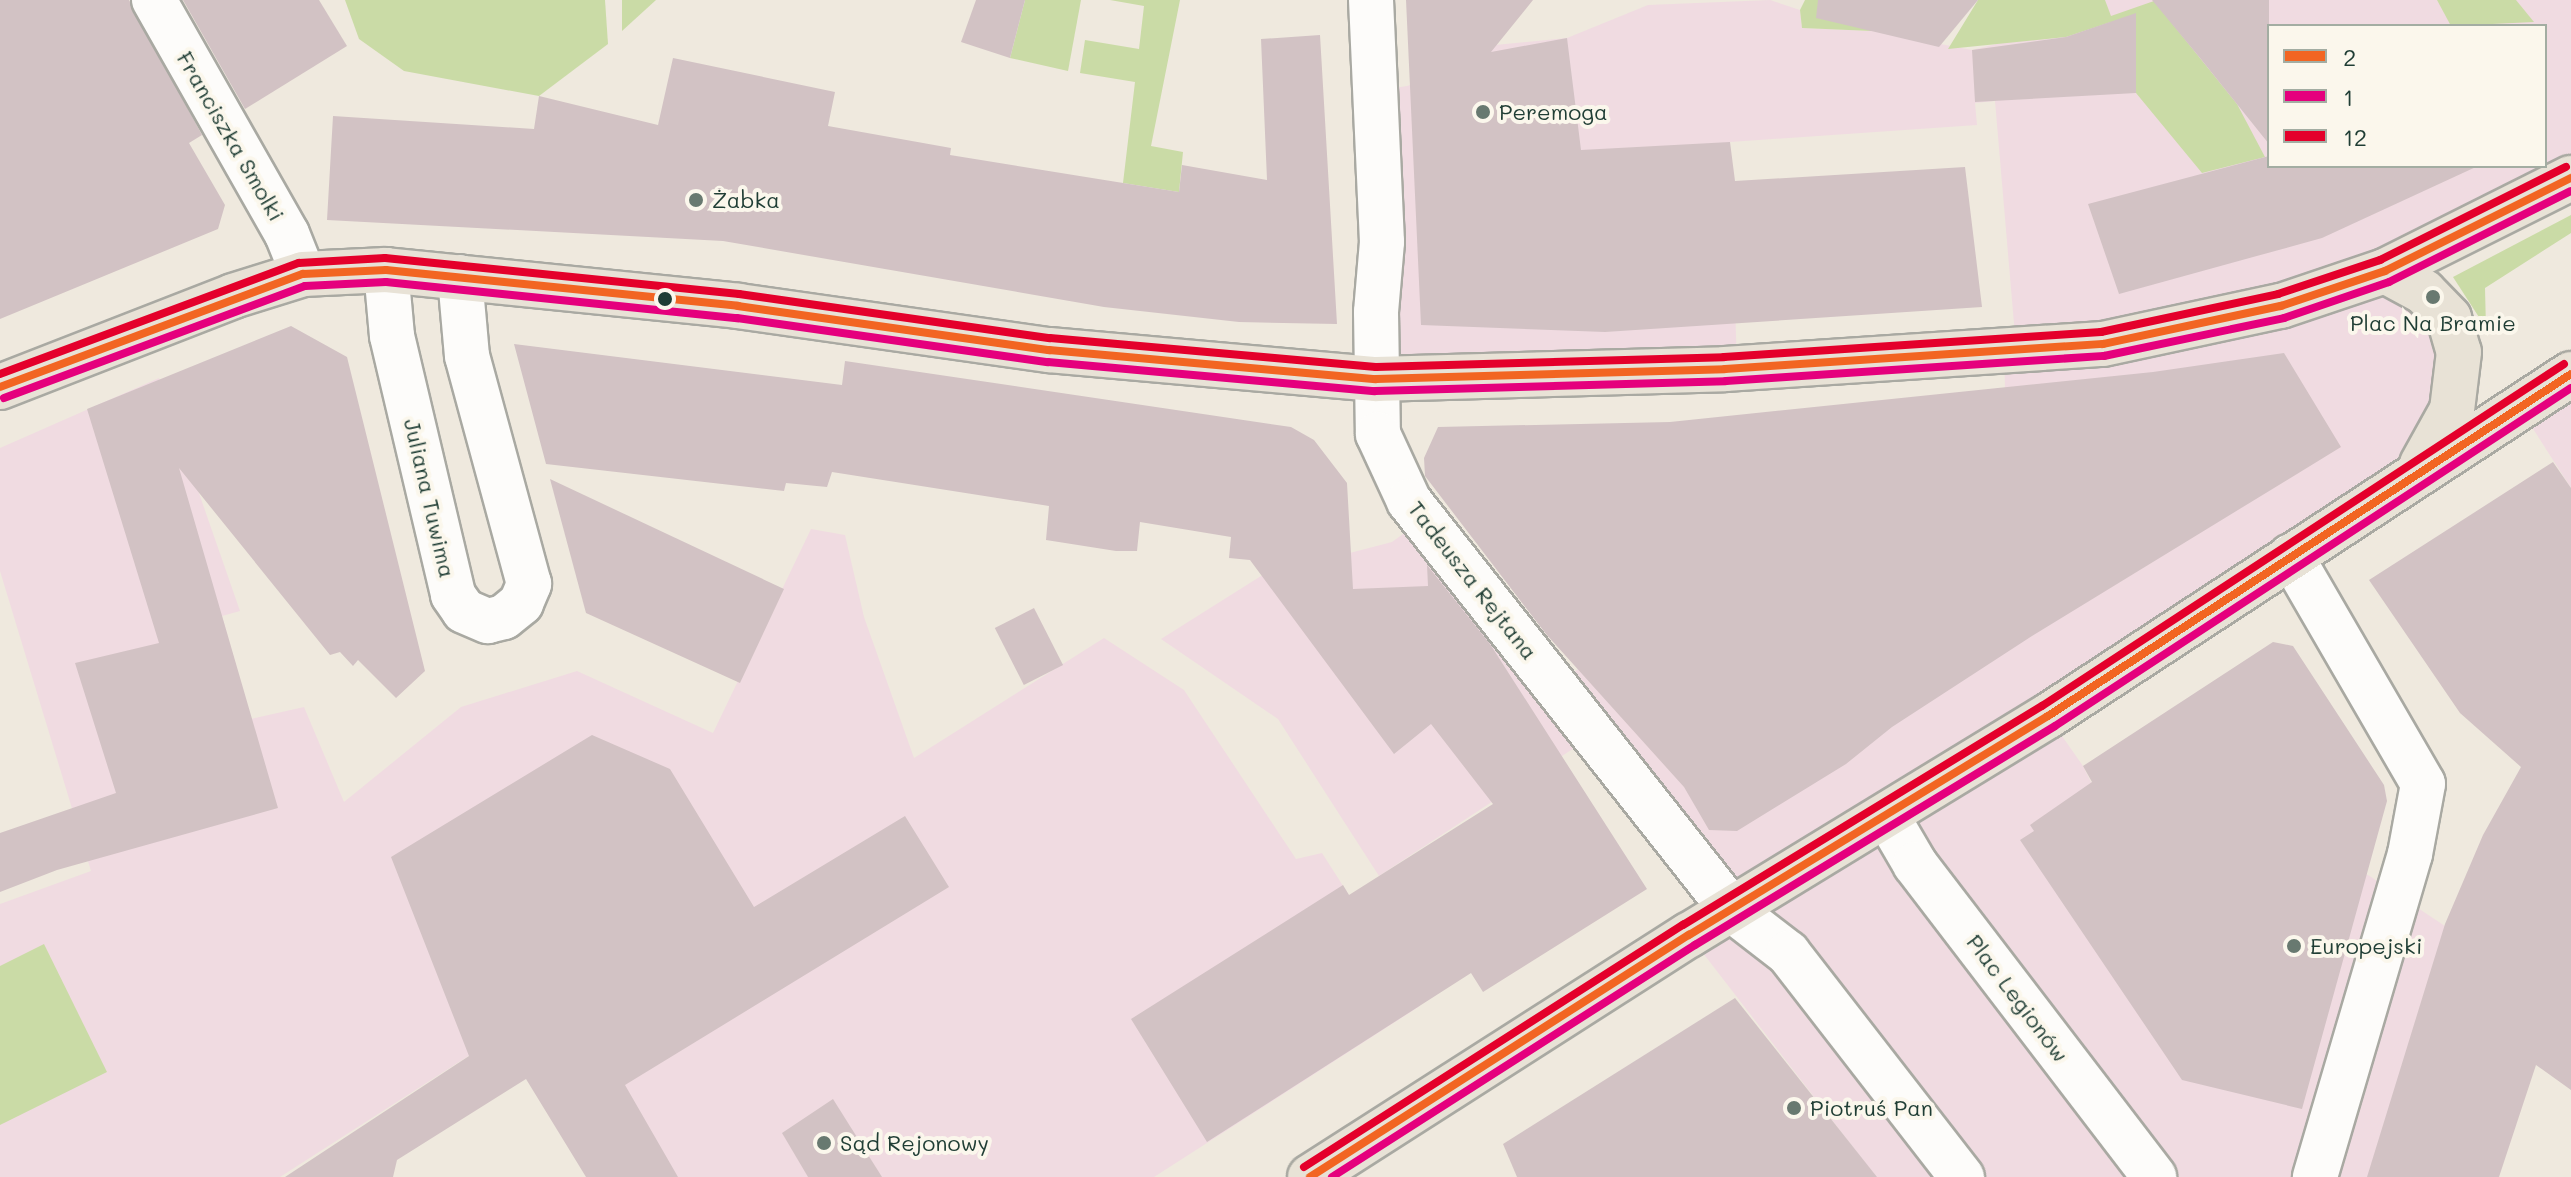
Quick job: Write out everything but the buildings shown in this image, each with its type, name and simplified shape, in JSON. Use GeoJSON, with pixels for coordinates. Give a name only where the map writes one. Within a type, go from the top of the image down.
{"type":"FeatureCollection","features":[{"type":"Feature","properties":{"kind":"main road"},"geometry":{"type":"LineString","coordinates":[[0,387],[233,296],[303,274],[386,270],[738,306],[1049,350],[1376,379],[1725,369],[2103,344],[2281,306],[2385,271],[2452,242],[2571,178]]}},
{"type":"Feature","properties":{"kind":"main road"},"geometry":{"type":"LineString","coordinates":[[2385,271],[2424,292],[2449,318],[2459,352],[2452,410],[2416,473]]}},
{"type":"Feature","properties":{"kind":"main road"},"geometry":{"type":"LineString","coordinates":[[1310,1177],[1731,909],[1887,816],[2571,374]]}},
{"type":"Feature","properties":{"kind":"street","name":"Franciszka Smolki"},"geometry":{"type":"LineString","coordinates":[[154,0],[287,234],[303,274]]}},
{"type":"Feature","properties":{"kind":"street","name":"Tadeusza Rejtana"},"geometry":{"type":"LineString","coordinates":[[1371,0],[1382,242],[1376,379],[1378,434],[1409,501],[1731,909]]}},
{"type":"Feature","properties":{"kind":"street","name":"Juliana Tuwima"},"geometry":{"type":"LineString","coordinates":[[386,270],[392,336],[453,595],[464,611],[488,621],[504,617],[521,603],[529,584],[467,356],[460,277]]}},
{"type":"Feature","properties":{"kind":"street"},"geometry":{"type":"LineString","coordinates":[[2291,556],[2423,784],[2410,854],[2315,1177]]}},
{"type":"Feature","properties":{"kind":"street","name":"Plac Legionów"},"geometry":{"type":"LineString","coordinates":[[1887,816],[1915,864],[2154,1177]]}},
{"type":"Feature","properties":{"kind":"street"},"geometry":{"type":"LineString","coordinates":[[1731,909],[1788,953],[1962,1177]]}},
{"type":"Feature","properties":{"kind":"shaded area"},"geometry":{"type":"Polygon","coordinates":[[[1770,0],[1800,10],[1802,28],[1872,31],[1972,50],[2110,16],[2105,0],[2571,0],[2571,178],[2386,271],[2449,318],[2444,431],[2048,716],[2083,766],[2150,900],[2283,847],[2368,875],[2445,926],[2379,1177],[1876,1177],[1689,935],[1731,910],[1594,735],[1379,876],[1278,719],[1161,639],[1261,576],[1392,542],[1424,519],[1556,686],[1694,580],[2005,388],[2004,349],[2016,347],[1995,101],[1975,103],[1977,125],[1730,142],[1737,368],[1376,379],[1375,91],[1407,86],[1483,62],[1495,45],[1567,38],[1648,5],[1770,0]]]}},
{"type":"Feature","properties":{"kind":"shaded area"},"geometry":{"type":"Polygon","coordinates":[[[2571,374],[2571,488],[2519,407],[2571,374]]]}},
{"type":"Feature","properties":{"kind":"shaded area"},"geometry":{"type":"Polygon","coordinates":[[[159,378],[240,611],[222,616],[251,719],[304,707],[344,802],[461,707],[577,671],[713,733],[811,529],[845,535],[864,617],[914,758],[1104,638],[1184,690],[1296,859],[1322,853],[1420,1006],[1154,1177],[643,1177],[540,1010],[280,1177],[0,1177],[0,904],[91,871],[0,571],[0,448],[159,378]]]}},
{"type":"Feature","properties":{"kind":"green space"},"geometry":{"type":"Polygon","coordinates":[[[345,0],[605,0],[608,44],[539,96],[404,71],[359,39],[345,0]]]}},
{"type":"Feature","properties":{"kind":"green space"},"geometry":{"type":"Polygon","coordinates":[[[622,0],[656,0],[622,31],[622,0]]]}},
{"type":"Feature","properties":{"kind":"green space"},"geometry":{"type":"Polygon","coordinates":[[[1025,0],[1081,0],[1068,71],[1010,58],[1025,0]]]}},
{"type":"Feature","properties":{"kind":"green space"},"geometry":{"type":"Polygon","coordinates":[[[1110,0],[1180,0],[1151,146],[1183,152],[1179,192],[1123,183],[1135,82],[1080,73],[1085,40],[1139,49],[1144,6],[1110,0]]]}},
{"type":"Feature","properties":{"kind":"green space"},"geometry":{"type":"Polygon","coordinates":[[[1805,0],[1886,0],[1872,31],[1802,28],[1800,10],[1805,0]]]}},
{"type":"Feature","properties":{"kind":"green space"},"geometry":{"type":"Polygon","coordinates":[[[1978,0],[2105,0],[2111,16],[2154,1],[2237,104],[2265,157],[2202,173],[2136,93],[2136,56],[2111,22],[2066,37],[1948,49],[1978,0]]]}},
{"type":"Feature","properties":{"kind":"green space"},"geometry":{"type":"Polygon","coordinates":[[[2437,0],[2516,0],[2534,22],[2492,24],[2450,24],[2437,0]]]}},
{"type":"Feature","properties":{"kind":"green space"},"geometry":{"type":"Polygon","coordinates":[[[2571,215],[2571,233],[2485,288],[2486,328],[2453,277],[2571,215]]]}},
{"type":"Feature","properties":{"kind":"green space"},"geometry":{"type":"Polygon","coordinates":[[[44,944],[107,1072],[0,1125],[0,966],[44,944]]]}},
{"type":"Feature","properties":{"kind":"transit line","name":"12"},"geometry":{"type":"LineString","coordinates":[[0,374],[299,263],[385,258],[739,294],[1050,338],[1376,367],[1724,357],[2101,332],[2278,294],[2380,260],[2566,167]]}},
{"type":"Feature","properties":{"kind":"transit line","name":"2"},"geometry":{"type":"LineString","coordinates":[[0,387],[303,274],[386,270],[738,306],[1049,350],[1376,379],[1725,369],[2103,344],[2281,306],[2385,271],[2571,178]]}},
{"type":"Feature","properties":{"kind":"transit line","name":"1"},"geometry":{"type":"LineString","coordinates":[[4,398],[305,286],[386,282],[737,318],[1048,362],[1375,391],[1726,381],[2104,356],[2284,318],[2389,282],[2571,191]]}},
{"type":"Feature","properties":{"kind":"transit line","name":"12"},"geometry":{"type":"LineString","coordinates":[[1304,1167],[1683,925],[2042,706],[2564,364]]}},
{"type":"Feature","properties":{"kind":"transit line","name":"2"},"geometry":{"type":"LineString","coordinates":[[1310,1177],[1689,935],[2048,716],[2571,374]]}},
{"type":"Feature","properties":{"kind":"transit line","name":"1"},"geometry":{"type":"LineString","coordinates":[[1332,1177],[1695,945],[2055,726],[2571,388]]}},
{"type":"Feature","properties":{"kind":"place","name":"Peremoga"},"geometry":{"type":"Point","coordinates":[1483,112]}},
{"type":"Feature","properties":{"kind":"place","name":"Żabka"},"geometry":{"type":"Point","coordinates":[696,200]}},
{"type":"Feature","properties":{"kind":"place","name":"Plac Na Bramie"},"geometry":{"type":"Point","coordinates":[2433,297]}},
{"type":"Feature","properties":{"kind":"place","name":"Europejski"},"geometry":{"type":"Point","coordinates":[2294,946]}},
{"type":"Feature","properties":{"kind":"place","name":"Piotruś Pan"},"geometry":{"type":"Point","coordinates":[1794,1108]}},
{"type":"Feature","properties":{"kind":"place","name":"Sąd Rejonowy"},"geometry":{"type":"Point","coordinates":[824,1143]}}]}
